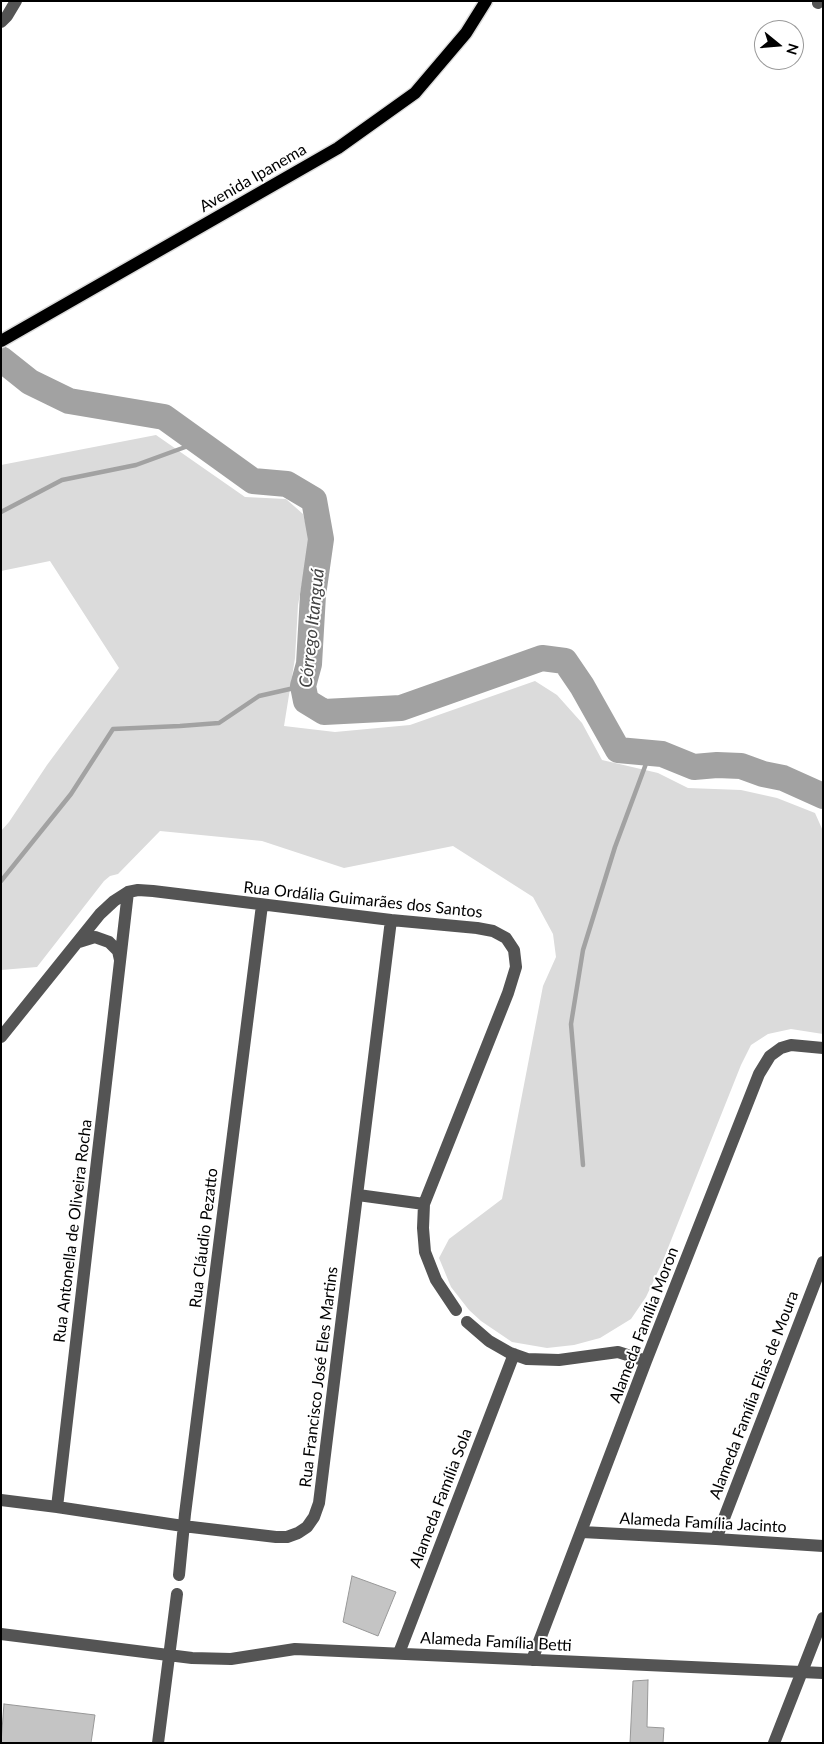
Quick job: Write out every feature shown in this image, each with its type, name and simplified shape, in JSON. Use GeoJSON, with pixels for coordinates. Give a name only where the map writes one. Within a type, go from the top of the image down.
{"type":"FeatureCollection","features":[{"type":"Feature","properties":{"kind":"main road","name":"Avenida Ipanema"},"geometry":{"type":"LineString","coordinates":[[1,342],[338,148],[415,94],[466,33],[486,1]]}},
{"type":"Feature","properties":{"kind":"street"},"geometry":{"type":"LineString","coordinates":[[1,22],[16,1]]}},
{"type":"Feature","properties":{"kind":"street","name":"Rua Ordália Guimarães dos Santos"},"geometry":{"type":"LineString","coordinates":[[128,892],[138,890],[153,891],[391,920],[477,928],[493,931],[506,938],[514,950],[516,967],[508,993],[424,1204],[425,1252],[436,1280],[456,1310]]}},
{"type":"Feature","properties":{"kind":"street"},"geometry":{"type":"LineString","coordinates":[[1,1037],[78,942],[114,901],[128,892]]}},
{"type":"Feature","properties":{"kind":"street","name":"Rua Antonella de Oliveira Rocha"},"geometry":{"type":"LineString","coordinates":[[57,1507],[128,892]]}},
{"type":"Feature","properties":{"kind":"street","name":"Rua Cláudio Pezatto"},"geometry":{"type":"LineString","coordinates":[[179,1575],[183,1526],[262,905]]}},
{"type":"Feature","properties":{"kind":"street","name":"Rua Francisco José Eles Martins"},"geometry":{"type":"LineString","coordinates":[[1,1500],[262,1536],[287,1537],[298,1533],[306,1527],[314,1516],[319,1503],[391,920]]}},
{"type":"Feature","properties":{"kind":"street"},"geometry":{"type":"LineString","coordinates":[[78,942],[95,937],[109,942],[118,951],[120,960]]}},
{"type":"Feature","properties":{"kind":"street","name":"Alameda Família Moron"},"geometry":{"type":"LineString","coordinates":[[532,1660],[646,1361],[759,1074],[770,1056],[781,1048],[791,1044],[823,1048]]}},
{"type":"Feature","properties":{"kind":"street"},"geometry":{"type":"LineString","coordinates":[[358,1195],[424,1204]]}},
{"type":"Feature","properties":{"kind":"street","name":"Alameda Família Elias de Moura"},"geometry":{"type":"LineString","coordinates":[[716,1539],[823,1262]]}},
{"type":"Feature","properties":{"kind":"street"},"geometry":{"type":"LineString","coordinates":[[467,1322],[489,1341],[527,1359],[559,1360],[618,1352],[646,1361]]}},
{"type":"Feature","properties":{"kind":"street","name":"Alameda Família Sola"},"geometry":{"type":"LineString","coordinates":[[399,1653],[514,1354]]}},
{"type":"Feature","properties":{"kind":"street","name":"Alameda Família Jacinto"},"geometry":{"type":"LineString","coordinates":[[582,1532],[823,1546]]}},
{"type":"Feature","properties":{"kind":"street"},"geometry":{"type":"LineString","coordinates":[[158,1743],[177,1594]]}},
{"type":"Feature","properties":{"kind":"street"},"geometry":{"type":"LineString","coordinates":[[774,1743],[823,1618]]}},
{"type":"Feature","properties":{"kind":"street","name":"Alameda Família Betti"},"geometry":{"type":"LineString","coordinates":[[1,1634],[169,1656],[231,1659],[295,1649],[399,1653],[458,1658],[823,1673]]}},
{"type":"Feature","properties":{"kind":"shaded area"},"geometry":{"type":"Polygon","coordinates":[[[156,435],[245,497],[286,499],[303,514],[310,540],[298,605],[295,658],[284,726],[335,732],[410,725],[535,681],[557,695],[582,723],[602,760],[658,773],[688,788],[741,790],[777,798],[815,813],[823,831],[823,1034],[791,1029],[768,1034],[751,1045],[741,1065],[662,1263],[646,1297],[631,1319],[600,1338],[574,1345],[547,1348],[512,1342],[481,1321],[469,1310],[451,1287],[439,1258],[449,1239],[502,1199],[543,986],[556,957],[553,934],[533,897],[453,846],[344,868],[262,841],[160,831],[118,874],[110,876],[104,881],[37,967],[1,970],[1,831],[119,668],[50,561],[1,571],[1,465],[156,435]]]}},
{"type":"Feature","properties":{"kind":"building"},"geometry":{"type":"Polygon","coordinates":[[[352,1576],[396,1592],[378,1636],[343,1622],[352,1576]]]}},
{"type":"Feature","properties":{"kind":"building"},"geometry":{"type":"Polygon","coordinates":[[[648,1680],[647,1727],[664,1728],[663,1743],[630,1743],[633,1681],[648,1680]]]}},
{"type":"Feature","properties":{"kind":"building"},"geometry":{"type":"Polygon","coordinates":[[[4,1704],[95,1715],[91,1743],[1,1743],[4,1704]]]}},
{"type":"Feature","properties":{"kind":"waterway","name":"Córrego Itanguá"},"geometry":{"type":"LineString","coordinates":[[1,359],[30,382],[69,401],[164,417],[253,481],[287,484],[314,500],[321,539],[313,595],[309,664],[303,686],[306,701],[324,712],[401,708],[542,658],[565,661],[582,686],[618,750],[662,754],[694,767],[717,765],[741,766],[763,774],[783,778],[823,796]]}},
{"type":"Feature","properties":{"kind":"waterway"},"geometry":{"type":"LineString","coordinates":[[1,512],[62,480],[136,465],[199,442]]}},
{"type":"Feature","properties":{"kind":"waterway"},"geometry":{"type":"LineString","coordinates":[[1,881],[71,794],[113,729],[219,723],[259,696],[303,686]]}},
{"type":"Feature","properties":{"kind":"waterway"},"geometry":{"type":"LineString","coordinates":[[583,1165],[571,1024],[583,950],[615,847],[650,753]]}}]}
